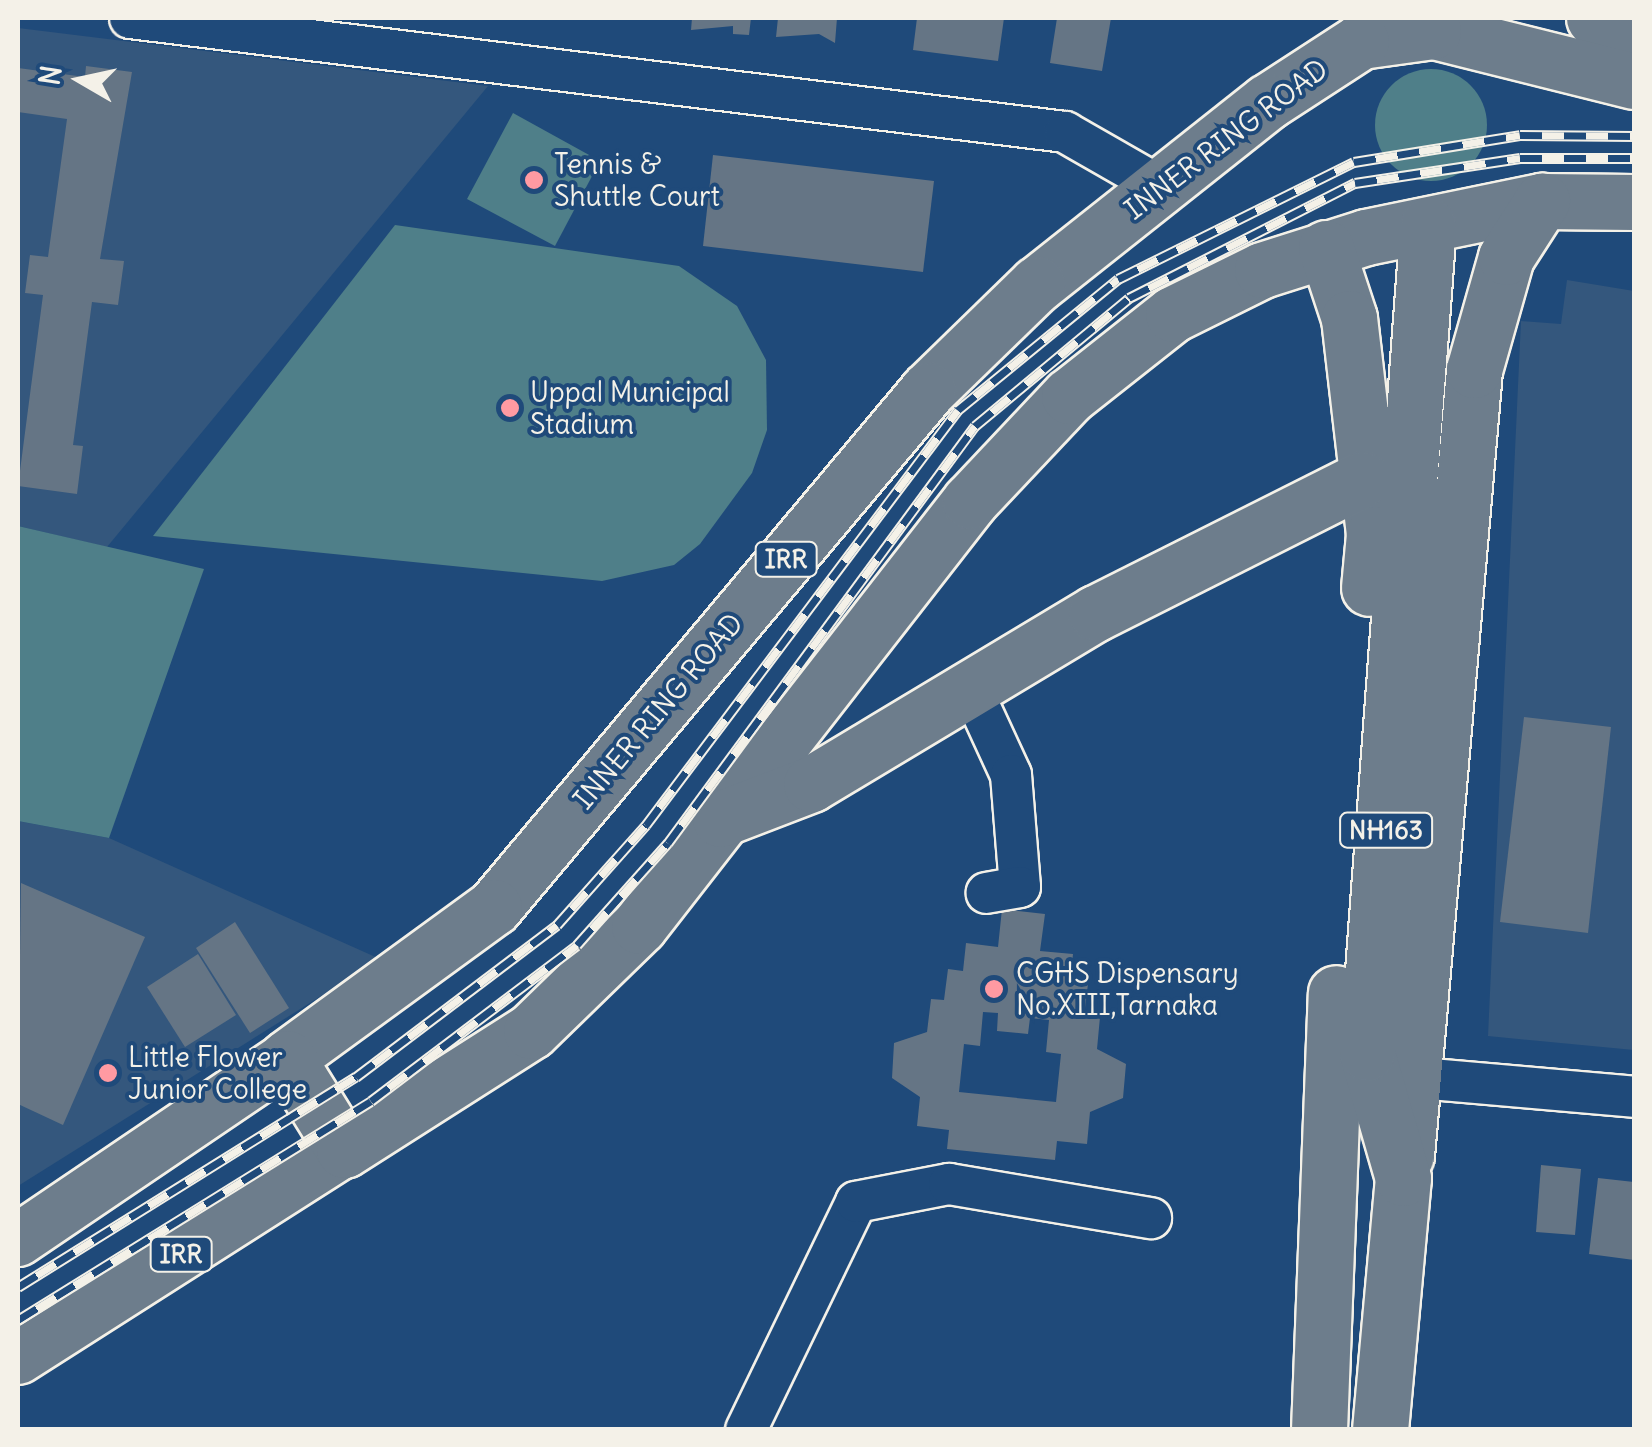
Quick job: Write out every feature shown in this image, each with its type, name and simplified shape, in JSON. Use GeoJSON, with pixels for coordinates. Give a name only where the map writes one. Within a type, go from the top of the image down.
{"type":"FeatureCollection","features":[{"type":"Feature","properties":{"kind":"highway"},"geometry":{"type":"LineString","coordinates":[[1303,76],[1345,18]]}},
{"type":"Feature","properties":{"kind":"highway"},"geometry":{"type":"LineString","coordinates":[[1594,18],[1634,57]]}},
{"type":"Feature","properties":{"kind":"highway","name":"INNER RING ROAD"},"geometry":{"type":"LineString","coordinates":[[287,1058],[494,906],[928,390],[1038,284],[1303,76],[1361,40],[1433,31],[1634,81]]}},
{"type":"Feature","properties":{"kind":"highway","name":"IRR"},"geometry":{"type":"LineString","coordinates":[[344,1150],[531,1031],[639,926],[970,501],[1069,396],[1172,314],[1326,248],[1542,202],[1631,210]]}},
{"type":"Feature","properties":{"kind":"highway","name":"NH163"},"geometry":{"type":"LineString","coordinates":[[1394,1076],[1474,370],[1506,256],[1542,202]]}},
{"type":"Feature","properties":{"kind":"highway","name":"NH163"},"geometry":{"type":"LineString","coordinates":[[1380,1430],[1403,1178],[1394,1076],[1428,225]]}},
{"type":"Feature","properties":{"kind":"highway","name":"NH163"},"geometry":{"type":"LineString","coordinates":[[1319,1430],[1330,1064],[1374,534],[1362,480],[1349,318],[1326,248]]}},
{"type":"Feature","properties":{"kind":"highway"},"geometry":{"type":"LineString","coordinates":[[720,819],[811,784],[1096,613],[1362,480]]}},
{"type":"Feature","properties":{"kind":"highway"},"geometry":{"type":"LineString","coordinates":[[287,1058],[344,1150]]}},
{"type":"Feature","properties":{"kind":"main road","name":"INNER RING ROAD"},"geometry":{"type":"LineString","coordinates":[[18,1240],[287,1058]]}},
{"type":"Feature","properties":{"kind":"main road","name":"IRR"},"geometry":{"type":"LineString","coordinates":[[18,1358],[344,1150]]}},
{"type":"Feature","properties":{"kind":"street"},"geometry":{"type":"LineString","coordinates":[[130,18],[1064,132],[1161,187]]}},
{"type":"Feature","properties":{"kind":"street"},"geometry":{"type":"LineString","coordinates":[[971,688],[1011,775],[1003,890]]}},
{"type":"Feature","properties":{"kind":"street"},"geometry":{"type":"LineString","coordinates":[[1394,1076],[1634,1097]]}},
{"type":"Feature","properties":{"kind":"street"},"geometry":{"type":"LineString","coordinates":[[746,1430],[856,1202],[950,1184],[1152,1218]]}},
{"type":"Feature","properties":{"kind":"shaded area"},"geometry":{"type":"Polygon","coordinates":[[[18,28],[488,86],[107,547],[18,526],[18,28]]]}},
{"type":"Feature","properties":{"kind":"shaded area"},"geometry":{"type":"Polygon","coordinates":[[[1567,280],[1634,291],[1634,1050],[1488,1036],[1521,321],[1561,324],[1567,280]]]}},
{"type":"Feature","properties":{"kind":"shaded area","name":"Little Flower Junior College"},"geometry":{"type":"Polygon","coordinates":[[[18,821],[109,838],[380,959],[18,1186],[18,821]]]}},
{"type":"Feature","properties":{"kind":"green space"},"geometry":{"type":"Polygon","coordinates":[[[1431,69],[1453,73],[1471,85],[1483,103],[1487,125],[1483,147],[1471,165],[1453,177],[1431,181],[1409,177],[1391,165],[1379,147],[1375,125],[1379,103],[1391,85],[1409,73],[1431,69]]]}},
{"type":"Feature","properties":{"kind":"green space","name":"Tennis & Shuttle Court"},"geometry":{"type":"Polygon","coordinates":[[[513,113],[600,161],[555,246],[467,199],[513,113]]]}},
{"type":"Feature","properties":{"kind":"green space","name":"Uppal Municipal Stadium"},"geometry":{"type":"Polygon","coordinates":[[[395,225],[679,266],[737,306],[766,360],[767,430],[752,473],[700,544],[674,565],[602,581],[153,536],[395,225]]]}},
{"type":"Feature","properties":{"kind":"green space"},"geometry":{"type":"Polygon","coordinates":[[[18,526],[204,569],[109,838],[18,821],[18,526]]]}},
{"type":"Feature","properties":{"kind":"building"},"geometry":{"type":"Polygon","coordinates":[[[692,18],[751,18],[749,35],[733,34],[733,26],[691,30],[692,18]]]}},
{"type":"Feature","properties":{"kind":"building"},"geometry":{"type":"Polygon","coordinates":[[[778,18],[837,18],[835,43],[819,34],[776,37],[778,18]]]}},
{"type":"Feature","properties":{"kind":"building"},"geometry":{"type":"Polygon","coordinates":[[[917,18],[1004,18],[998,61],[913,50],[917,18]]]}},
{"type":"Feature","properties":{"kind":"building"},"geometry":{"type":"Polygon","coordinates":[[[1057,18],[1111,18],[1102,71],[1050,63],[1057,18]]]}},
{"type":"Feature","properties":{"kind":"building"},"geometry":{"type":"Polygon","coordinates":[[[86,66],[132,72],[100,259],[124,261],[118,305],[92,302],[73,445],[83,446],[77,494],[18,486],[43,295],[25,293],[30,255],[48,257],[67,119],[18,112],[18,68],[85,77],[86,66]]]}},
{"type":"Feature","properties":{"kind":"building"},"geometry":{"type":"Polygon","coordinates":[[[713,155],[934,181],[923,272],[703,246],[713,155]]]}},
{"type":"Feature","properties":{"kind":"building"},"geometry":{"type":"Polygon","coordinates":[[[1524,717],[1611,727],[1588,933],[1500,922],[1524,717]]]}},
{"type":"Feature","properties":{"kind":"building"},"geometry":{"type":"Polygon","coordinates":[[[21,883],[145,937],[63,1125],[18,1104],[21,883]]]}},
{"type":"Feature","properties":{"kind":"building"},"geometry":{"type":"Polygon","coordinates":[[[1002,909],[1045,914],[1040,951],[1073,954],[1070,982],[1088,984],[1084,1016],[1100,1017],[1097,1049],[1126,1064],[1123,1098],[1090,1112],[1087,1144],[1057,1141],[1055,1160],[947,1149],[949,1130],[917,1126],[920,1097],[892,1078],[894,1043],[927,1032],[931,999],[944,1000],[948,969],[963,971],[966,943],[998,947],[1002,909]],[[983,1012],[980,1046],[964,1044],[959,1092],[1056,1102],[1061,1054],[1046,1052],[1049,1020],[1030,1018],[1028,1034],[997,1031],[998,1013],[983,1012]]]}},
{"type":"Feature","properties":{"kind":"building"},"geometry":{"type":"Polygon","coordinates":[[[235,922],[289,1008],[250,1033],[196,948],[235,922]]]}},
{"type":"Feature","properties":{"kind":"building"},"geometry":{"type":"Polygon","coordinates":[[[198,954],[236,1015],[185,1047],[147,987],[198,954]]]}},
{"type":"Feature","properties":{"kind":"building"},"geometry":{"type":"Polygon","coordinates":[[[1541,1165],[1581,1169],[1575,1235],[1536,1232],[1541,1165]]]}},
{"type":"Feature","properties":{"kind":"building"},"geometry":{"type":"Polygon","coordinates":[[[1598,1178],[1634,1182],[1634,1260],[1589,1254],[1598,1178]]]}},
{"type":"Feature","properties":{"kind":"railway"},"geometry":{"type":"LineString","coordinates":[[18,1287],[356,1077],[557,925],[646,825],[958,410],[1118,279],[1354,162],[1520,135],[1634,136]]}},
{"type":"Feature","properties":{"kind":"railway"},"geometry":{"type":"LineString","coordinates":[[18,1320],[371,1101],[577,945],[668,843],[975,426],[1129,298],[1355,183],[1520,158],[1634,158]]}},
{"type":"Feature","properties":{"kind":"place","name":"Tennis & Shuttle Court"},"geometry":{"type":"Point","coordinates":[534,180]}},
{"type":"Feature","properties":{"kind":"place","name":"Uppal Municipal Stadium"},"geometry":{"type":"Point","coordinates":[510,408]}},
{"type":"Feature","properties":{"kind":"place","name":"CGHS Dispensary No.XIII,Tarnaka"},"geometry":{"type":"Point","coordinates":[994,989]}},
{"type":"Feature","properties":{"kind":"place","name":"Little Flower Junior College"},"geometry":{"type":"Point","coordinates":[108,1073]}}]}
